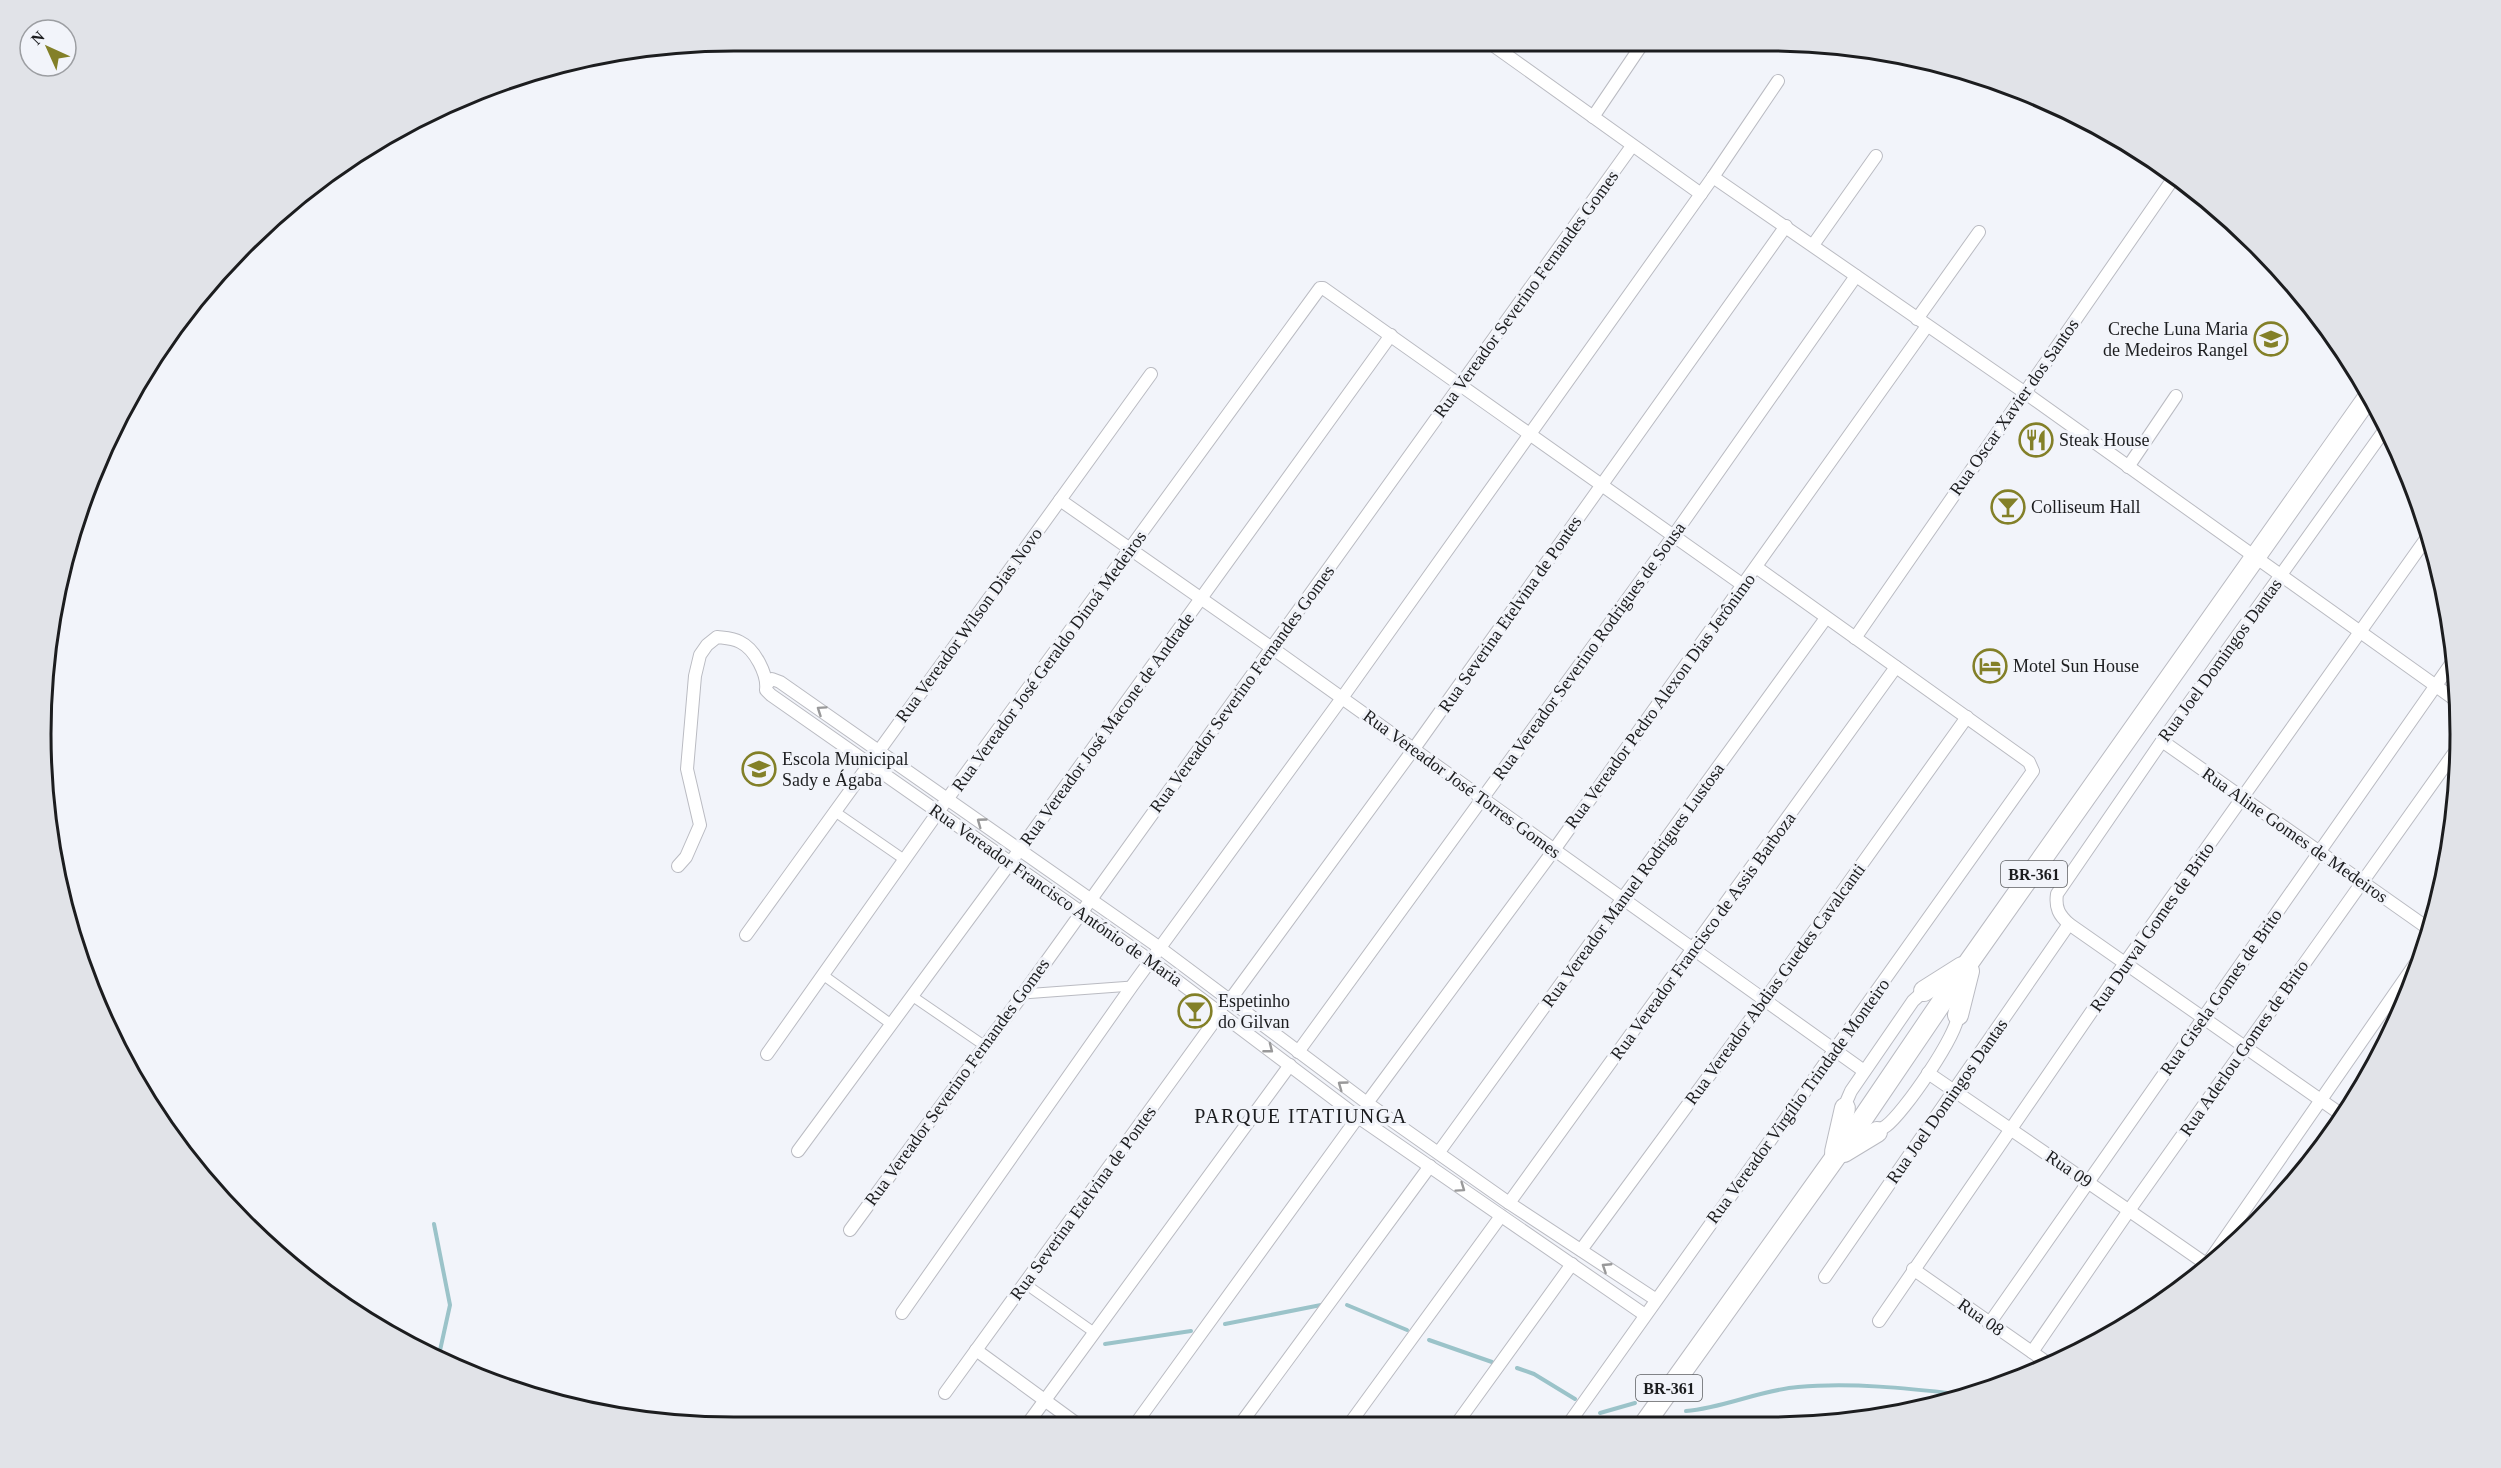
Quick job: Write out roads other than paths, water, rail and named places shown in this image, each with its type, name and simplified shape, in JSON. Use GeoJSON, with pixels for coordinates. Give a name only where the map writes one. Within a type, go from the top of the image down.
{"type":"FeatureCollection","features":[{"type":"Feature","properties":{"kind":"main road","name":"BR-361"},"geometry":{"type":"LineString","coordinates":[[1649,1417],[1857,1127],[1971,960],[2257,556],[2366,407]]}},
{"type":"Feature","properties":{"kind":"main road"},"geometry":{"type":"LineString","coordinates":[[1924,991],[1971,960]]}},
{"type":"Feature","properties":{"kind":"main road"},"geometry":{"type":"LineString","coordinates":[[1958,1015],[1971,960]]}},
{"type":"Feature","properties":{"kind":"main road"},"geometry":{"type":"LineString","coordinates":[[1834,1159],[1845,1108]]}},
{"type":"Feature","properties":{"kind":"main road"},"geometry":{"type":"LineString","coordinates":[[1834,1159],[1877,1131]]}},
{"type":"Feature","properties":{"kind":"street"},"geometry":{"type":"LineString","coordinates":[[1505,51],[1632,146],[1701,194]]}},
{"type":"Feature","properties":{"kind":"street"},"geometry":{"type":"LineString","coordinates":[[1593,117],[1638,51]]}},
{"type":"Feature","properties":{"kind":"street"},"geometry":{"type":"LineString","coordinates":[[902,1313],[1132,986],[1342,698],[1701,194],[1778,81]]}},
{"type":"Feature","properties":{"kind":"street","name":"Rua Vereador Severino Fernandes Gomes"},"geometry":{"type":"LineString","coordinates":[[850,1230],[1023,994],[1632,146]]}},
{"type":"Feature","properties":{"kind":"street"},"geometry":{"type":"LineString","coordinates":[[1813,245],[1876,156]]}},
{"type":"Feature","properties":{"kind":"street"},"geometry":{"type":"LineString","coordinates":[[1713,177],[2024,392],[2449,695]]}},
{"type":"Feature","properties":{"kind":"street","name":"Rua Oscar Xavier dos Santos"},"geometry":{"type":"LineString","coordinates":[[1855,638],[2170,183]]}},
{"type":"Feature","properties":{"kind":"street","name":"Rua Severina Etelvina de Pontes"},"geometry":{"type":"LineString","coordinates":[[1230,1000],[1413,750],[1786,226]]}},
{"type":"Feature","properties":{"kind":"street","name":"Rua Vereador Pedro Alexon Dias Jerônimo"},"geometry":{"type":"LineString","coordinates":[[1367,1103],[1554,850],[1756,567],[1922,322],[1979,232]]}},
{"type":"Feature","properties":{"kind":"street","name":"Rua Vereador Severino Rodrigues de Sousa"},"geometry":{"type":"LineString","coordinates":[[1298,1052],[1674,535],[1856,276]]}},
{"type":"Feature","properties":{"kind":"street","name":"Rua Vereador José Geraldo Dinoá Medeiros"},"geometry":{"type":"LineString","coordinates":[[766,1054],[948,798],[1131,549],[1311,298],[1320,288],[1323,288],[1391,335]]}},
{"type":"Feature","properties":{"kind":"street"},"geometry":{"type":"LineString","coordinates":[[1391,335],[1743,585]]}},
{"type":"Feature","properties":{"kind":"street","name":"Rua Vereador José Macone de Andrade"},"geometry":{"type":"LineString","coordinates":[[798,1151],[1010,863],[1391,335]]}},
{"type":"Feature","properties":{"kind":"street","name":"Rua Vereador Wilson Dias Novo"},"geometry":{"type":"LineString","coordinates":[[746,935],[878,749],[1151,374]]}},
{"type":"Feature","properties":{"kind":"street"},"geometry":{"type":"LineString","coordinates":[[2128,467],[2175,396]]}},
{"type":"Feature","properties":{"kind":"street","name":"Rua Joel Domingos Dantas"},"geometry":{"type":"LineString","coordinates":[[1825,1277],[2069,924],[2057,910],[2057,894],[2162,741],[2381,435]]}},
{"type":"Feature","properties":{"kind":"street","name":"Rua Vereador José Torres Gomes"},"geometry":{"type":"LineString","coordinates":[[1060,500],[1272,648],[1864,1071]]}},
{"type":"Feature","properties":{"kind":"street","name":"Rua Durval Gomes de Brito"},"geometry":{"type":"LineString","coordinates":[[1878,1321],[2012,1130],[2125,963],[2423,543]]}},
{"type":"Feature","properties":{"kind":"street"},"geometry":{"type":"LineString","coordinates":[[1756,567],[1967,717]]}},
{"type":"Feature","properties":{"kind":"street","name":"Rua Vereador Manuel Rodrigues Lustosa"},"geometry":{"type":"LineString","coordinates":[[1439,1152],[1826,618]]}},
{"type":"Feature","properties":{"kind":"street","name":"Rua Vereador Francisco António de Maria"},"geometry":{"type":"LineString","coordinates":[[678,866],[686,857],[700,825],[687,769],[695,676],[700,655],[707,645],[717,637],[732,638],[742,642],[750,650],[768,682],[766,690],[771,695],[1151,961],[1358,1117],[1645,1315]]}},
{"type":"Feature","properties":{"kind":"street","name":"Rua Vereador Francisco de Assis Barboza"},"geometry":{"type":"LineString","coordinates":[[1509,1203],[1694,950],[1896,667]]}},
{"type":"Feature","properties":{"kind":"street","name":"Rua Gisela Gomes de Brito"},"geometry":{"type":"LineString","coordinates":[[1989,1324],[2447,670]]}},
{"type":"Feature","properties":{"kind":"street"},"geometry":{"type":"LineString","coordinates":[[768,682],[772,679],[780,682],[878,749],[1160,948],[1367,1103],[1509,1203],[1655,1299]]}},
{"type":"Feature","properties":{"kind":"street","name":"Rua Vereador Virgílio Trindade Monteiro"},"geometry":{"type":"LineString","coordinates":[[1573,1417],[1655,1299],[2031,777],[2033,771],[2029,762],[1967,717]]}},
{"type":"Feature","properties":{"kind":"street","name":"Rua Vereador Abdias Guedes Cavalcanti"},"geometry":{"type":"LineString","coordinates":[[1581,1250],[1764,1001],[1967,717]]}},
{"type":"Feature","properties":{"kind":"street","name":"Rua Aline Gomes de Medeiros"},"geometry":{"type":"LineString","coordinates":[[2162,741],[2423,925]]}},
{"type":"Feature","properties":{"kind":"street","name":"Rua Aderlou Gomes de Brito"},"geometry":{"type":"LineString","coordinates":[[2032,1352],[2360,882],[2449,759]]}},
{"type":"Feature","properties":{"kind":"street"},"geometry":{"type":"LineString","coordinates":[[834,811],[905,860]]}},
{"type":"Feature","properties":{"kind":"street"},"geometry":{"type":"LineString","coordinates":[[2069,924],[2337,1110]]}},
{"type":"Feature","properties":{"kind":"street"},"geometry":{"type":"LineString","coordinates":[[823,975],[891,1024]]}},
{"type":"Feature","properties":{"kind":"street"},"geometry":{"type":"LineString","coordinates":[[2223,1242],[2403,981]]}},
{"type":"Feature","properties":{"kind":"street"},"geometry":{"type":"LineString","coordinates":[[1023,994],[1132,986]]}},
{"type":"Feature","properties":{"kind":"street"},"geometry":{"type":"LineString","coordinates":[[1924,991],[1940,991],[1947,995],[1952,1000],[1958,1015],[1942,1052],[1892,1121],[1877,1131],[1866,1132],[1850,1122],[1845,1108],[1851,1091],[1907,1008],[1924,991]]}},
{"type":"Feature","properties":{"kind":"street"},"geometry":{"type":"LineString","coordinates":[[912,996],[985,1046]]}},
{"type":"Feature","properties":{"kind":"street","name":"Rua Severina Etelvina de Pontes"},"geometry":{"type":"LineString","coordinates":[[945,1393],[1221,1012]]}},
{"type":"Feature","properties":{"kind":"street"},"geometry":{"type":"LineString","coordinates":[[1033,1417],[1290,1065]]}},
{"type":"Feature","properties":{"kind":"street","name":"Rua 09"},"geometry":{"type":"LineString","coordinates":[[1928,1073],[2130,1209],[2200,1262]]}},
{"type":"Feature","properties":{"kind":"street"},"geometry":{"type":"LineString","coordinates":[[1141,1417],[1358,1117]]}},
{"type":"Feature","properties":{"kind":"street"},"geometry":{"type":"LineString","coordinates":[[1246,1417],[1430,1166]]}},
{"type":"Feature","properties":{"kind":"street"},"geometry":{"type":"LineString","coordinates":[[1355,1417],[1501,1216]]}},
{"type":"Feature","properties":{"kind":"street"},"geometry":{"type":"LineString","coordinates":[[1462,1417],[1572,1264]]}},
{"type":"Feature","properties":{"kind":"street","name":"Rua 08"},"geometry":{"type":"LineString","coordinates":[[1913,1269],[2042,1359]]}},
{"type":"Feature","properties":{"kind":"street"},"geometry":{"type":"LineString","coordinates":[[1024,1283],[1095,1333]]}},
{"type":"Feature","properties":{"kind":"street"},"geometry":{"type":"LineString","coordinates":[[976,1350],[1068,1417]]}},
{"type":"Feature","properties":{"kind":"waterway"},"geometry":{"type":"LineString","coordinates":[[434,1224],[450,1305],[440,1351]]}},
{"type":"Feature","properties":{"kind":"waterway"},"geometry":{"type":"LineString","coordinates":[[1225,1324],[1321,1305]]}},
{"type":"Feature","properties":{"kind":"waterway"},"geometry":{"type":"LineString","coordinates":[[1347,1305],[1407,1330]]}},
{"type":"Feature","properties":{"kind":"waterway"},"geometry":{"type":"LineString","coordinates":[[1105,1344],[1191,1331]]}},
{"type":"Feature","properties":{"kind":"waterway"},"geometry":{"type":"LineString","coordinates":[[1429,1340],[1492,1362]]}},
{"type":"Feature","properties":{"kind":"waterway"},"geometry":{"type":"LineString","coordinates":[[1517,1368],[1534,1374],[1575,1399]]}},
{"type":"Feature","properties":{"kind":"waterway"},"geometry":{"type":"LineString","coordinates":[[1686,1411],[1798,1387],[1840,1385],[1947,1393]]}},
{"type":"Feature","properties":{"kind":"waterway"},"geometry":{"type":"LineString","coordinates":[[1600,1413],[1635,1403]]}},
{"type":"Feature","properties":{"kind":"place","name":"Creche Luna Maria de Medeiros Rangel"},"geometry":{"type":"Point","coordinates":[2271,339]}},
{"type":"Feature","properties":{"kind":"place","name":"Steak House"},"geometry":{"type":"Point","coordinates":[2036,440]}},
{"type":"Feature","properties":{"kind":"place","name":"Colliseum Hall"},"geometry":{"type":"Point","coordinates":[2008,507]}},
{"type":"Feature","properties":{"kind":"place","name":"Motel Sun House"},"geometry":{"type":"Point","coordinates":[1990,666]}},
{"type":"Feature","properties":{"kind":"place","name":"Escola Municipal Sady e Ágaba"},"geometry":{"type":"Point","coordinates":[759,769]}},
{"type":"Feature","properties":{"kind":"place","name":"Espetinho do Gilvan"},"geometry":{"type":"Point","coordinates":[1195,1011]}},
{"type":"Feature","properties":{"kind":"district","name":"PARQUE ITATIUNGA"},"geometry":{"type":"Point","coordinates":[1301,1116]}}]}
